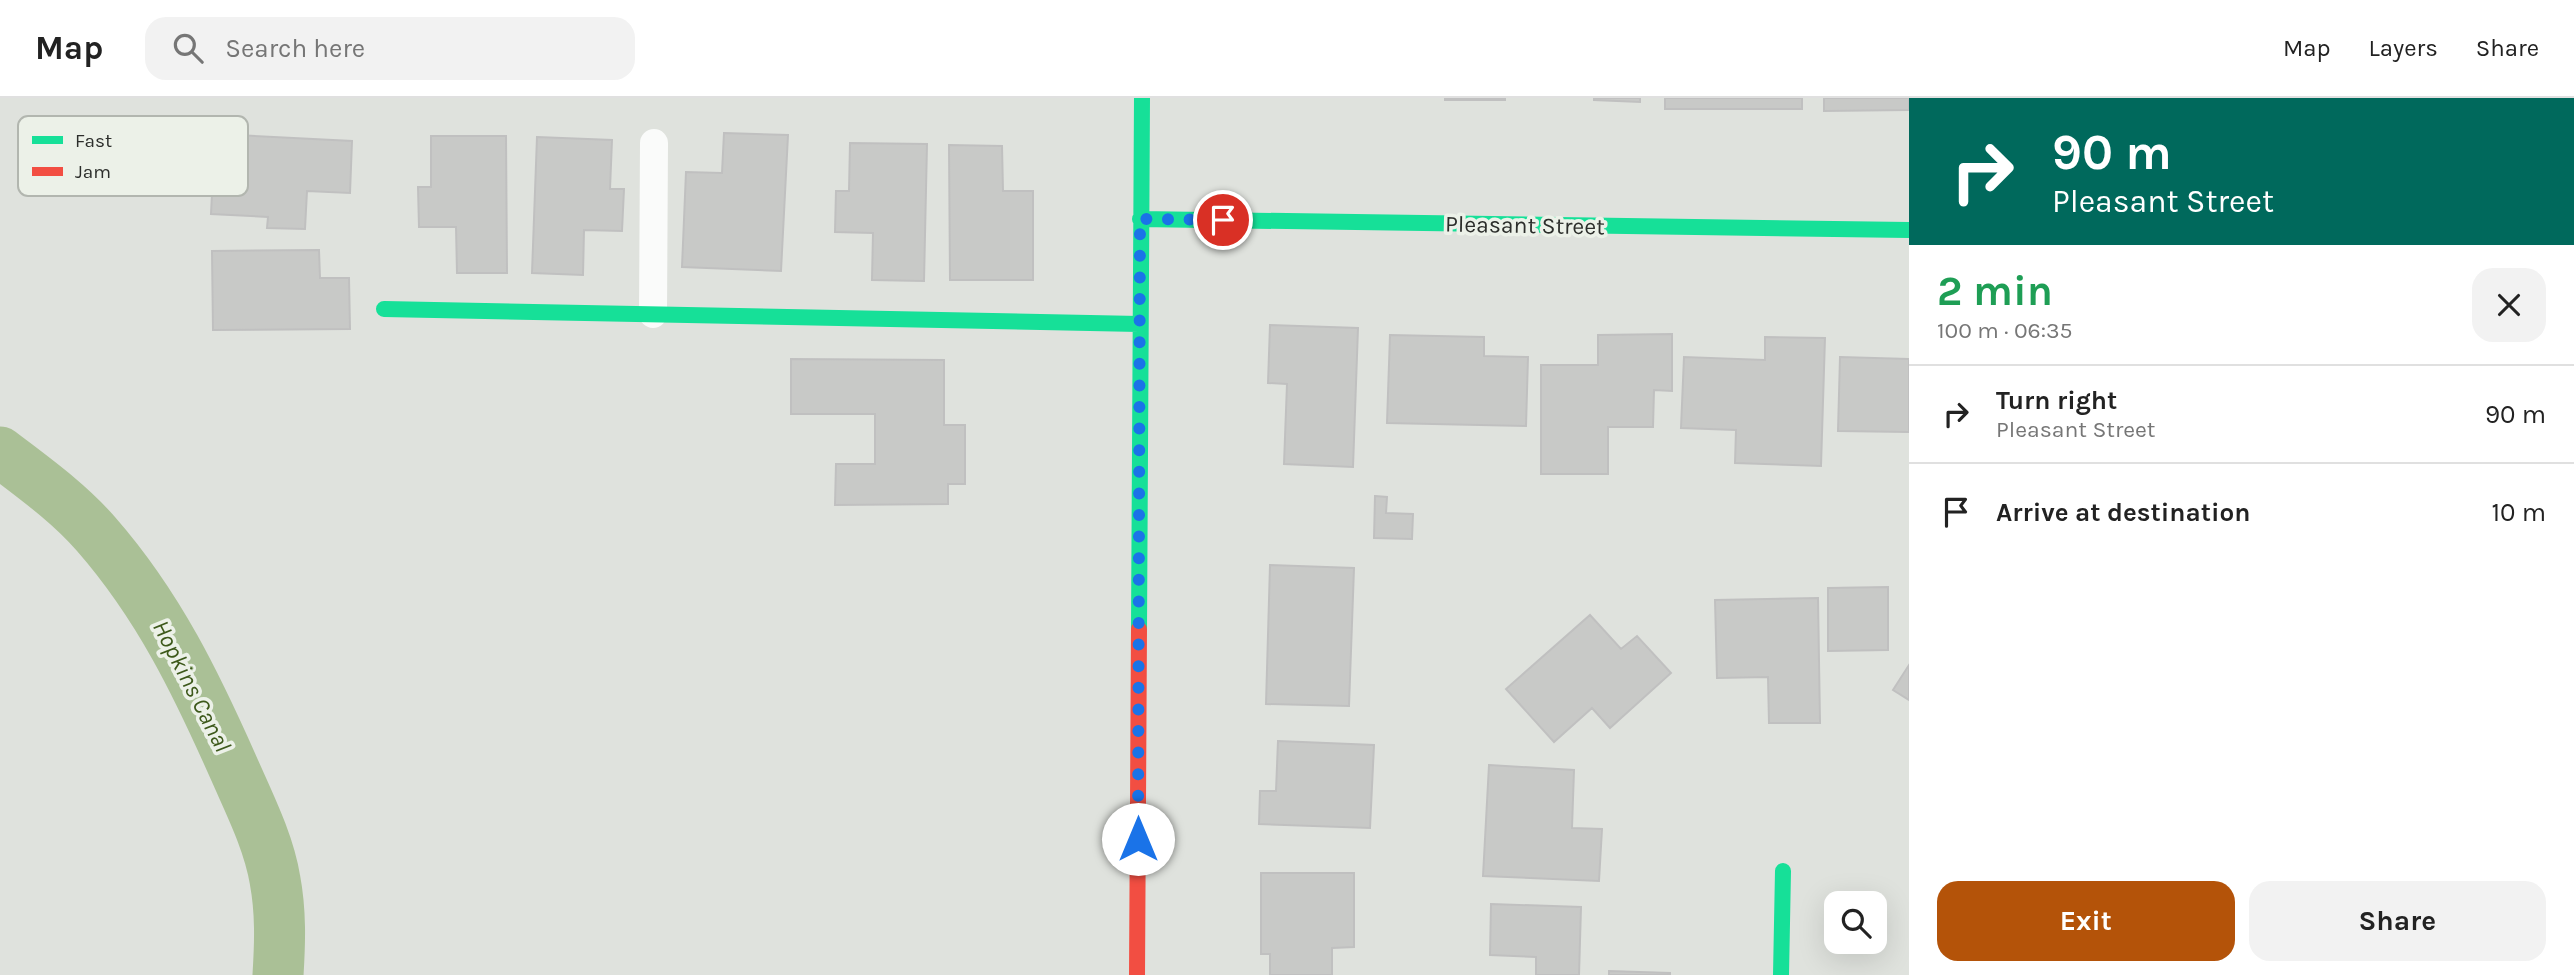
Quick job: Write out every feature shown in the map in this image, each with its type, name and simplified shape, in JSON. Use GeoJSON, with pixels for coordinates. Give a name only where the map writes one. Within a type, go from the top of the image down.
{"type":"FeatureCollection","features":[{"type":"Feature","properties":{"kind":"street"},"geometry":{"type":"LineString","coordinates":[[1137,975],[1142,98]]}},
{"type":"Feature","properties":{"kind":"street","name":"Pleasant Street"},"geometry":{"type":"LineString","coordinates":[[1140,219],[1909,230]]}},
{"type":"Feature","properties":{"kind":"street"},"geometry":{"type":"LineString","coordinates":[[384,309],[1139,324]]}},
{"type":"Feature","properties":{"kind":"street"},"geometry":{"type":"LineString","coordinates":[[1781,975],[1783,871]]}},
{"type":"Feature","properties":{"kind":"lane"},"geometry":{"type":"LineString","coordinates":[[653,314],[654,143]]}},
{"type":"Feature","properties":{"kind":"building"},"geometry":{"type":"Polygon","coordinates":[[[1505,98],[1505,100],[1445,100],[1505,98]]]}},
{"type":"Feature","properties":{"kind":"building"},"geometry":{"type":"Polygon","coordinates":[[[1640,98],[1640,102],[1594,100],[1640,98]]]}},
{"type":"Feature","properties":{"kind":"building"},"geometry":{"type":"Polygon","coordinates":[[[1665,98],[1802,98],[1802,109],[1665,109],[1665,98]]]}},
{"type":"Feature","properties":{"kind":"building"},"geometry":{"type":"Polygon","coordinates":[[[1824,98],[1909,98],[1909,110],[1824,111],[1824,98]]]}},
{"type":"Feature","properties":{"kind":"building"},"geometry":{"type":"Polygon","coordinates":[[[724,133],[788,135],[781,271],[682,267],[686,172],[722,173],[724,133]]]}},
{"type":"Feature","properties":{"kind":"building"},"geometry":{"type":"Polygon","coordinates":[[[248,136],[352,141],[350,193],[307,191],[305,229],[267,228],[268,217],[211,214],[212,196],[248,196],[248,136]]]}},
{"type":"Feature","properties":{"kind":"building"},"geometry":{"type":"Polygon","coordinates":[[[431,136],[506,136],[507,273],[457,273],[456,227],[419,227],[418,187],[431,187],[431,136]]]}},
{"type":"Feature","properties":{"kind":"building"},"geometry":{"type":"Polygon","coordinates":[[[537,137],[612,140],[610,189],[624,189],[622,231],[584,230],[583,275],[532,273],[537,137]]]}},
{"type":"Feature","properties":{"kind":"building"},"geometry":{"type":"Polygon","coordinates":[[[850,143],[927,144],[924,281],[872,280],[873,233],[835,232],[836,191],[849,191],[850,143]]]}},
{"type":"Feature","properties":{"kind":"building"},"geometry":{"type":"Polygon","coordinates":[[[949,145],[1002,146],[1003,191],[1033,191],[1033,280],[950,280],[949,145]]]}},
{"type":"Feature","properties":{"kind":"building"},"geometry":{"type":"Polygon","coordinates":[[[319,250],[320,278],[349,278],[350,329],[213,330],[212,251],[319,250]]]}},
{"type":"Feature","properties":{"kind":"building"},"geometry":{"type":"Polygon","coordinates":[[[1270,325],[1358,328],[1353,467],[1284,464],[1287,384],[1268,383],[1270,325]]]}},
{"type":"Feature","properties":{"kind":"building"},"geometry":{"type":"Polygon","coordinates":[[[1672,334],[1672,391],[1654,390],[1653,427],[1608,427],[1608,474],[1541,474],[1541,365],[1598,365],[1598,335],[1672,334]]]}},
{"type":"Feature","properties":{"kind":"building"},"geometry":{"type":"Polygon","coordinates":[[[1390,335],[1484,337],[1484,356],[1528,357],[1526,426],[1387,423],[1390,335]]]}},
{"type":"Feature","properties":{"kind":"building"},"geometry":{"type":"Polygon","coordinates":[[[1765,337],[1825,338],[1821,466],[1735,463],[1736,430],[1681,428],[1684,357],[1765,360],[1765,337]]]}},
{"type":"Feature","properties":{"kind":"building"},"geometry":{"type":"Polygon","coordinates":[[[1840,357],[1909,359],[1909,432],[1838,431],[1840,357]]]}},
{"type":"Feature","properties":{"kind":"building"},"geometry":{"type":"Polygon","coordinates":[[[791,359],[944,360],[944,425],[965,425],[965,484],[948,484],[948,504],[835,505],[836,464],[875,464],[875,414],[791,414],[791,359]]]}},
{"type":"Feature","properties":{"kind":"building"},"geometry":{"type":"Polygon","coordinates":[[[1375,496],[1387,497],[1386,513],[1413,514],[1412,539],[1374,538],[1375,496]]]}},
{"type":"Feature","properties":{"kind":"building"},"geometry":{"type":"Polygon","coordinates":[[[1270,565],[1354,568],[1349,706],[1266,704],[1270,565]]]}},
{"type":"Feature","properties":{"kind":"building"},"geometry":{"type":"Polygon","coordinates":[[[1888,587],[1888,650],[1828,651],[1828,588],[1888,587]]]}},
{"type":"Feature","properties":{"kind":"building"},"geometry":{"type":"Polygon","coordinates":[[[1818,598],[1820,723],[1769,723],[1768,677],[1717,678],[1715,600],[1818,598]]]}},
{"type":"Feature","properties":{"kind":"building"},"geometry":{"type":"Polygon","coordinates":[[[1590,615],[1621,649],[1637,636],[1671,673],[1610,728],[1592,708],[1554,742],[1506,689],[1590,615]]]}},
{"type":"Feature","properties":{"kind":"building"},"geometry":{"type":"Polygon","coordinates":[[[1909,665],[1909,700],[1893,690],[1909,665]]]}},
{"type":"Feature","properties":{"kind":"building"},"geometry":{"type":"Polygon","coordinates":[[[1278,741],[1374,745],[1370,828],[1259,824],[1260,791],[1276,791],[1278,741]]]}},
{"type":"Feature","properties":{"kind":"building"},"geometry":{"type":"Polygon","coordinates":[[[1489,765],[1574,770],[1572,828],[1602,829],[1599,881],[1483,876],[1489,765]]]}},
{"type":"Feature","properties":{"kind":"building"},"geometry":{"type":"Polygon","coordinates":[[[1261,873],[1354,873],[1354,947],[1332,948],[1332,975],[1270,975],[1270,954],[1261,954],[1261,873]]]}},
{"type":"Feature","properties":{"kind":"building"},"geometry":{"type":"Polygon","coordinates":[[[1491,904],[1581,907],[1579,975],[1536,975],[1536,957],[1490,955],[1491,904]]]}},
{"type":"Feature","properties":{"kind":"building"},"geometry":{"type":"Polygon","coordinates":[[[1609,971],[1670,973],[1670,975],[1609,975],[1609,971]]]}},
{"type":"Feature","properties":{"kind":"waterway","name":"Hopkins Canal"},"geometry":{"type":"LineString","coordinates":[[0,452],[85,522],[119,561],[158,618],[191,677],[247,797],[268,852],[278,904],[278,975]]}},
{"type":"Feature","properties":{"kind":"traffic: fast"},"geometry":{"type":"LineString","coordinates":[[1139,629],[1142,98]]}},
{"type":"Feature","properties":{"kind":"traffic: fast"},"geometry":{"type":"LineString","coordinates":[[1140,219],[1909,230]]}},
{"type":"Feature","properties":{"kind":"traffic: fast"},"geometry":{"type":"LineString","coordinates":[[384,309],[1139,324]]}},
{"type":"Feature","properties":{"kind":"traffic: fast"},"geometry":{"type":"LineString","coordinates":[[1781,975],[1783,871]]}},
{"type":"Feature","properties":{"kind":"traffic: jam"},"geometry":{"type":"LineString","coordinates":[[1137,975],[1139,629]]}},
{"type":"Feature","properties":{"kind":"route"},"geometry":{"type":"LineString","coordinates":[[1138,839],[1140,219],[1223,220]]}}]}
